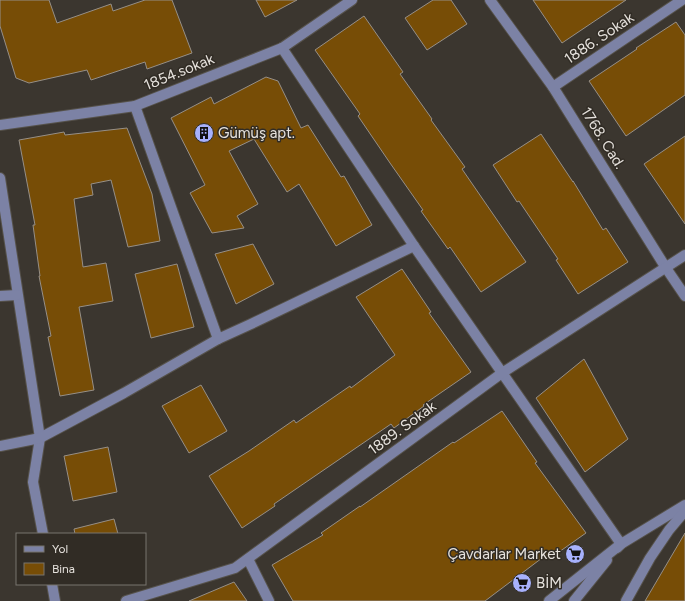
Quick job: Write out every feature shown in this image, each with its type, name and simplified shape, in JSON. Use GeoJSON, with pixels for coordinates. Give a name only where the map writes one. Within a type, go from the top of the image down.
{"type":"FeatureCollection","features":[{"type":"Feature","properties":{"kind":"street","name":"1854.sokak"},"geometry":{"type":"LineString","coordinates":[[0,125],[135,106],[282,48],[352,0]]}},
{"type":"Feature","properties":{"kind":"street","name":"1768. Cad."},"geometry":{"type":"LineString","coordinates":[[490,0],[553,87],[685,296]]}},
{"type":"Feature","properties":{"kind":"street","name":"1886. Sokak"},"geometry":{"type":"LineString","coordinates":[[553,87],[682,0]]}},
{"type":"Feature","properties":{"kind":"street"},"geometry":{"type":"LineString","coordinates":[[282,48],[414,246],[621,544]]}},
{"type":"Feature","properties":{"kind":"street"},"geometry":{"type":"LineString","coordinates":[[135,106],[218,339]]}},
{"type":"Feature","properties":{"kind":"street"},"geometry":{"type":"LineString","coordinates":[[0,178],[40,438],[33,482],[43,533]]}},
{"type":"Feature","properties":{"kind":"street"},"geometry":{"type":"LineString","coordinates":[[0,446],[40,438],[124,393],[218,339],[414,246]]}},
{"type":"Feature","properties":{"kind":"street","name":"1889. Sokak"},"geometry":{"type":"LineString","coordinates":[[126,601],[235,568],[502,373],[685,255]]}},
{"type":"Feature","properties":{"kind":"street"},"geometry":{"type":"LineString","coordinates":[[0,296],[17,295]]}},
{"type":"Feature","properties":{"kind":"street"},"geometry":{"type":"LineString","coordinates":[[550,601],[621,544],[685,506]]}},
{"type":"Feature","properties":{"kind":"street"},"geometry":{"type":"LineString","coordinates":[[626,601],[650,558],[669,530],[685,511]]}},
{"type":"Feature","properties":{"kind":"street"},"geometry":{"type":"LineString","coordinates":[[574,601],[621,544]]}},
{"type":"Feature","properties":{"kind":"street"},"geometry":{"type":"LineString","coordinates":[[248,559],[268,601]]}},
{"type":"Feature","properties":{"kind":"street"},"geometry":{"type":"LineString","coordinates":[[52,585],[55,601]]}},
{"type":"Feature","properties":{"kind":"building"},"geometry":{"type":"Polygon","coordinates":[[[0,0],[49,0],[57,23],[111,4],[113,11],[145,0],[172,0],[192,53],[147,69],[145,62],[91,80],[87,70],[29,83],[16,78],[0,26],[0,0]]]}},
{"type":"Feature","properties":{"kind":"building"},"geometry":{"type":"Polygon","coordinates":[[[256,0],[297,0],[265,17],[256,0]]]}},
{"type":"Feature","properties":{"kind":"building"},"geometry":{"type":"Polygon","coordinates":[[[433,0],[451,0],[467,24],[427,50],[405,18],[433,0]]]}},
{"type":"Feature","properties":{"kind":"building"},"geometry":{"type":"Polygon","coordinates":[[[533,0],[626,0],[562,43],[533,0]]]}},
{"type":"Feature","properties":{"kind":"building"},"geometry":{"type":"Polygon","coordinates":[[[364,16],[403,72],[400,74],[465,167],[462,169],[526,262],[481,292],[450,247],[448,249],[421,211],[423,210],[358,116],[360,114],[315,50],[364,16]]]}},
{"type":"Feature","properties":{"kind":"building"},"geometry":{"type":"Polygon","coordinates":[[[676,22],[685,35],[685,95],[626,136],[589,81],[676,22]]]}},
{"type":"Feature","properties":{"kind":"building"},"geometry":{"type":"Polygon","coordinates":[[[266,77],[278,81],[301,128],[308,125],[341,177],[344,176],[372,225],[336,246],[299,184],[287,192],[254,139],[229,151],[258,204],[237,216],[244,228],[212,233],[190,193],[205,185],[171,118],[211,97],[214,104],[266,77]]]}},
{"type":"Feature","properties":{"kind":"building"},"geometry":{"type":"Polygon","coordinates":[[[127,128],[152,194],[160,241],[128,247],[111,180],[91,184],[93,195],[74,199],[83,267],[106,263],[113,301],[79,307],[94,390],[60,396],[48,337],[51,336],[39,276],[33,225],[35,225],[19,140],[64,132],[65,135],[127,128]]]}},
{"type":"Feature","properties":{"kind":"building"},"geometry":{"type":"Polygon","coordinates":[[[541,134],[573,181],[603,230],[606,228],[628,262],[578,294],[556,260],[558,259],[519,201],[517,202],[493,165],[541,134]]]}},
{"type":"Feature","properties":{"kind":"building"},"geometry":{"type":"Polygon","coordinates":[[[685,136],[685,224],[644,164],[685,136]]]}},
{"type":"Feature","properties":{"kind":"building"},"geometry":{"type":"Polygon","coordinates":[[[253,244],[274,284],[236,304],[215,254],[253,244]]]}},
{"type":"Feature","properties":{"kind":"building"},"geometry":{"type":"Polygon","coordinates":[[[177,264],[194,327],[151,338],[135,274],[177,264]]]}},
{"type":"Feature","properties":{"kind":"building"},"geometry":{"type":"Polygon","coordinates":[[[402,269],[431,312],[429,313],[471,372],[423,405],[424,406],[394,428],[391,424],[274,504],[275,506],[242,528],[209,476],[294,420],[296,423],[350,386],[351,388],[395,355],[356,297],[402,269]]]}},
{"type":"Feature","properties":{"kind":"building"},"geometry":{"type":"Polygon","coordinates":[[[584,359],[628,439],[585,472],[536,398],[584,359]]]}},
{"type":"Feature","properties":{"kind":"building"},"geometry":{"type":"Polygon","coordinates":[[[201,385],[227,431],[189,453],[162,406],[201,385]]]}},
{"type":"Feature","properties":{"kind":"building"},"geometry":{"type":"Polygon","coordinates":[[[502,411],[537,462],[535,463],[586,533],[549,559],[546,555],[485,601],[293,601],[272,565],[323,535],[321,533],[453,442],[454,443],[502,411]]]}},
{"type":"Feature","properties":{"kind":"building"},"geometry":{"type":"Polygon","coordinates":[[[108,447],[117,492],[73,501],[64,456],[108,447]]]}},
{"type":"Feature","properties":{"kind":"building"},"geometry":{"type":"Polygon","coordinates":[[[114,519],[118,533],[75,533],[74,529],[114,519]]]}},
{"type":"Feature","properties":{"kind":"building"},"geometry":{"type":"Polygon","coordinates":[[[685,533],[685,601],[645,601],[685,533]]]}},
{"type":"Feature","properties":{"kind":"building"},"geometry":{"type":"Polygon","coordinates":[[[234,582],[247,601],[189,601],[234,582]]]}},
{"type":"Feature","properties":{"kind":"place","name":"Gümüş apt."},"geometry":{"type":"Point","coordinates":[204,133]}},
{"type":"Feature","properties":{"kind":"place","name":"Çavdarlar Market"},"geometry":{"type":"Point","coordinates":[575,554]}},
{"type":"Feature","properties":{"kind":"place","name":"BİM"},"geometry":{"type":"Point","coordinates":[522,583]}}]}
